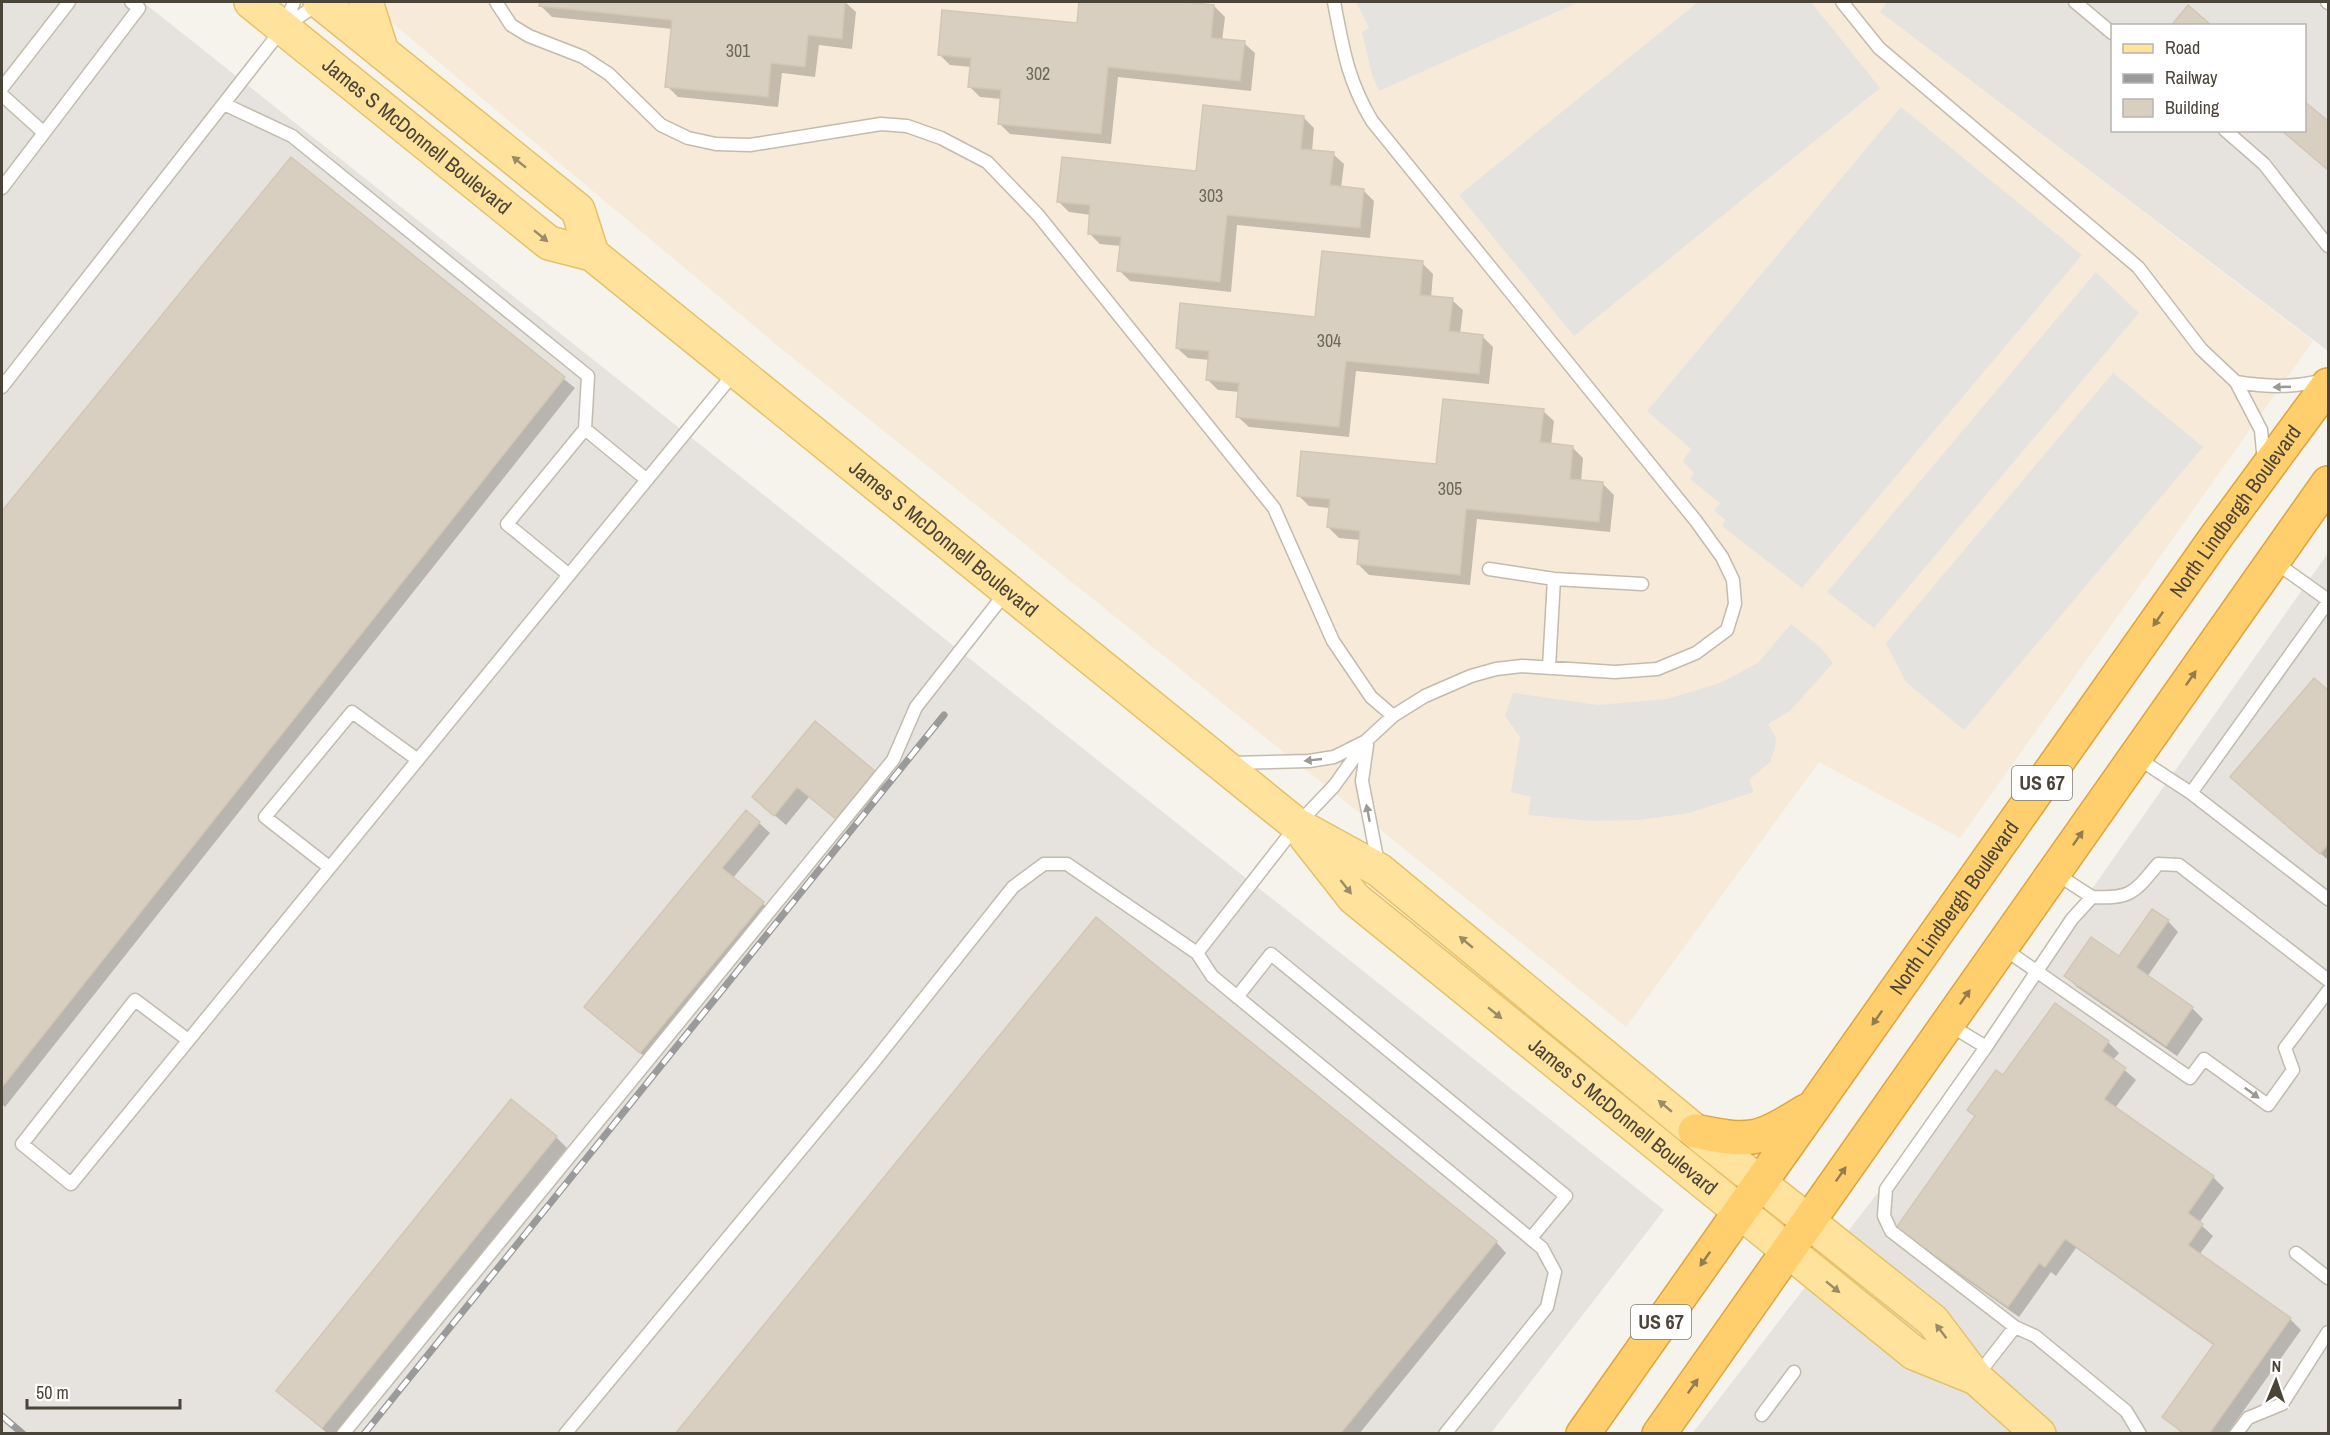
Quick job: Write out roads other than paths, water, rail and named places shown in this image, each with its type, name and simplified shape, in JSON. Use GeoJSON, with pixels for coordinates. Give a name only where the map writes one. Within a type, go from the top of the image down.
{"type":"FeatureCollection","features":[{"type":"Feature","properties":{"kind":"highway","name":"North Lindbergh Boulevard"},"geometry":{"type":"LineString","coordinates":[[1583,1434],[1738,1211],[2264,469],[2328,385]]}},
{"type":"Feature","properties":{"kind":"highway","name":"US 67"},"geometry":{"type":"LineString","coordinates":[[1659,1434],[2328,483]]}},
{"type":"Feature","properties":{"kind":"highway"},"geometry":{"type":"LineString","coordinates":[[1695,1131],[1730,1138],[1752,1139],[1774,1130],[1815,1105]]}},
{"type":"Feature","properties":{"kind":"main road","name":"James S McDonnell Boulevard"},"geometry":{"type":"LineString","coordinates":[[251,2],[288,15],[549,243],[592,254],[1297,825],[1379,870],[1695,1131],[1933,1321],[1976,1378],[2039,1434]]}},
{"type":"Feature","properties":{"kind":"main road","name":"James S McDonnell Boulevard"},"geometry":{"type":"LineString","coordinates":[[320,2],[578,210],[592,254]]}},
{"type":"Feature","properties":{"kind":"main road"},"geometry":{"type":"LineString","coordinates":[[366,2],[382,51]]}},
{"type":"Feature","properties":{"kind":"main road","name":"James S McDonnell Boulevard"},"geometry":{"type":"LineString","coordinates":[[1297,825],[1354,898],[1738,1211],[1914,1353],[1976,1378]]}},
{"type":"Feature","properties":{"kind":"lane"},"geometry":{"type":"LineString","coordinates":[[2,88],[69,2]]}},
{"type":"Feature","properties":{"kind":"lane"},"geometry":{"type":"LineString","coordinates":[[2,387],[224,104],[288,15],[320,2]]}},
{"type":"Feature","properties":{"kind":"lane"},"geometry":{"type":"LineString","coordinates":[[496,2],[511,26],[529,36],[583,57],[609,74],[662,125],[688,138],[716,144],[750,145],[881,124],[907,126],[941,138],[987,162],[1038,215],[1274,508],[1333,641],[1371,697],[1393,716]]}},
{"type":"Feature","properties":{"kind":"lane"},"geometry":{"type":"LineString","coordinates":[[1197,953],[1297,825],[1334,786],[1367,740],[1393,716],[1425,696],[1471,676],[1522,666],[1615,672],[1657,669],[1695,653],[1727,630],[1735,604],[1733,580],[1722,557],[1696,521],[1372,121],[1355,93],[1348,72],[1334,2]]}},
{"type":"Feature","properties":{"kind":"lane"},"geometry":{"type":"LineString","coordinates":[[1842,2],[1879,48],[2138,267],[2200,349],[2236,382],[2261,430],[2264,469]]}},
{"type":"Feature","properties":{"kind":"lane"},"geometry":{"type":"LineString","coordinates":[[2075,2],[2111,32]]}},
{"type":"Feature","properties":{"kind":"lane"},"geometry":{"type":"LineString","coordinates":[[2,188],[138,4]]}},
{"type":"Feature","properties":{"kind":"lane"},"geometry":{"type":"LineString","coordinates":[[2,95],[43,132]]}},
{"type":"Feature","properties":{"kind":"lane"},"geometry":{"type":"LineString","coordinates":[[224,104],[292,136],[588,376],[585,429],[507,524],[569,575]]}},
{"type":"Feature","properties":{"kind":"lane"},"geometry":{"type":"LineString","coordinates":[[2228,132],[2264,164],[2328,246]]}},
{"type":"Feature","properties":{"kind":"lane"},"geometry":{"type":"LineString","coordinates":[[188,1040],[135,1000],[22,1144],[71,1184],[736,371]]}},
{"type":"Feature","properties":{"kind":"lane"},"geometry":{"type":"LineString","coordinates":[[2236,382],[2270,387],[2298,386],[2328,379]]}},
{"type":"Feature","properties":{"kind":"lane"},"geometry":{"type":"LineString","coordinates":[[585,429],[647,480]]}},
{"type":"Feature","properties":{"kind":"lane"},"geometry":{"type":"LineString","coordinates":[[2191,793],[2328,601],[2273,561]]}},
{"type":"Feature","properties":{"kind":"lane"},"geometry":{"type":"LineString","coordinates":[[1489,569],[1554,579],[1642,584]]}},
{"type":"Feature","properties":{"kind":"lane"},"geometry":{"type":"LineString","coordinates":[[1549,668],[1554,579]]}},
{"type":"Feature","properties":{"kind":"lane"},"geometry":{"type":"LineString","coordinates":[[344,1434],[893,760],[916,707],[1007,591]]}},
{"type":"Feature","properties":{"kind":"lane"},"geometry":{"type":"LineString","coordinates":[[329,867],[265,817],[352,712],[418,760]]}},
{"type":"Feature","properties":{"kind":"lane"},"geometry":{"type":"LineString","coordinates":[[1220,763],[1317,760],[1334,757],[1367,740]]}},
{"type":"Feature","properties":{"kind":"lane"},"geometry":{"type":"LineString","coordinates":[[1367,740],[1362,781],[1379,870]]}},
{"type":"Feature","properties":{"kind":"lane"},"geometry":{"type":"LineString","coordinates":[[2135,757],[2191,793],[2328,899]]}},
{"type":"Feature","properties":{"kind":"lane"},"geometry":{"type":"LineString","coordinates":[[565,1434],[1021,882],[1044,864],[1067,864],[1197,953],[1212,976],[1542,1248],[1555,1272],[1547,1307],[1445,1434]]}},
{"type":"Feature","properties":{"kind":"lane"},"geometry":{"type":"LineString","coordinates":[[2054,872],[2092,897],[2118,898],[2137,889],[2158,864],[2178,865],[2328,980]]}},
{"type":"Feature","properties":{"kind":"lane"},"geometry":{"type":"LineString","coordinates":[[2092,897],[2072,919],[1886,1189],[1884,1216],[1891,1231],[2015,1328],[2035,1336],[2126,1411],[2140,1434]]}},
{"type":"Feature","properties":{"kind":"lane"},"geometry":{"type":"LineString","coordinates":[[2001,946],[2190,1078],[2204,1059],[2268,1105],[2293,1070],[2285,1048],[2328,990]]}},
{"type":"Feature","properties":{"kind":"lane"},"geometry":{"type":"LineString","coordinates":[[1237,997],[1271,954],[1566,1196],[1532,1238]]}},
{"type":"Feature","properties":{"kind":"lane"},"geometry":{"type":"LineString","coordinates":[[1947,1023],[1986,1047]]}},
{"type":"Feature","properties":{"kind":"lane"},"geometry":{"type":"LineString","coordinates":[[2296,1253],[2328,1278]]}},
{"type":"Feature","properties":{"kind":"lane"},"geometry":{"type":"LineString","coordinates":[[1976,1378],[2015,1328]]}},
{"type":"Feature","properties":{"kind":"lane"},"geometry":{"type":"LineString","coordinates":[[2236,1434],[2248,1418],[2282,1404],[2328,1332]]}},
{"type":"Feature","properties":{"kind":"lane"},"geometry":{"type":"LineString","coordinates":[[1762,1415],[1794,1372]]}},
{"type":"Feature","properties":{"kind":"railway"},"geometry":{"type":"LineString","coordinates":[[364,1434],[944,715]]}},
{"type":"Feature","properties":{"kind":"railway"},"geometry":{"type":"LineString","coordinates":[[2,1416],[23,1434]]}}]}
